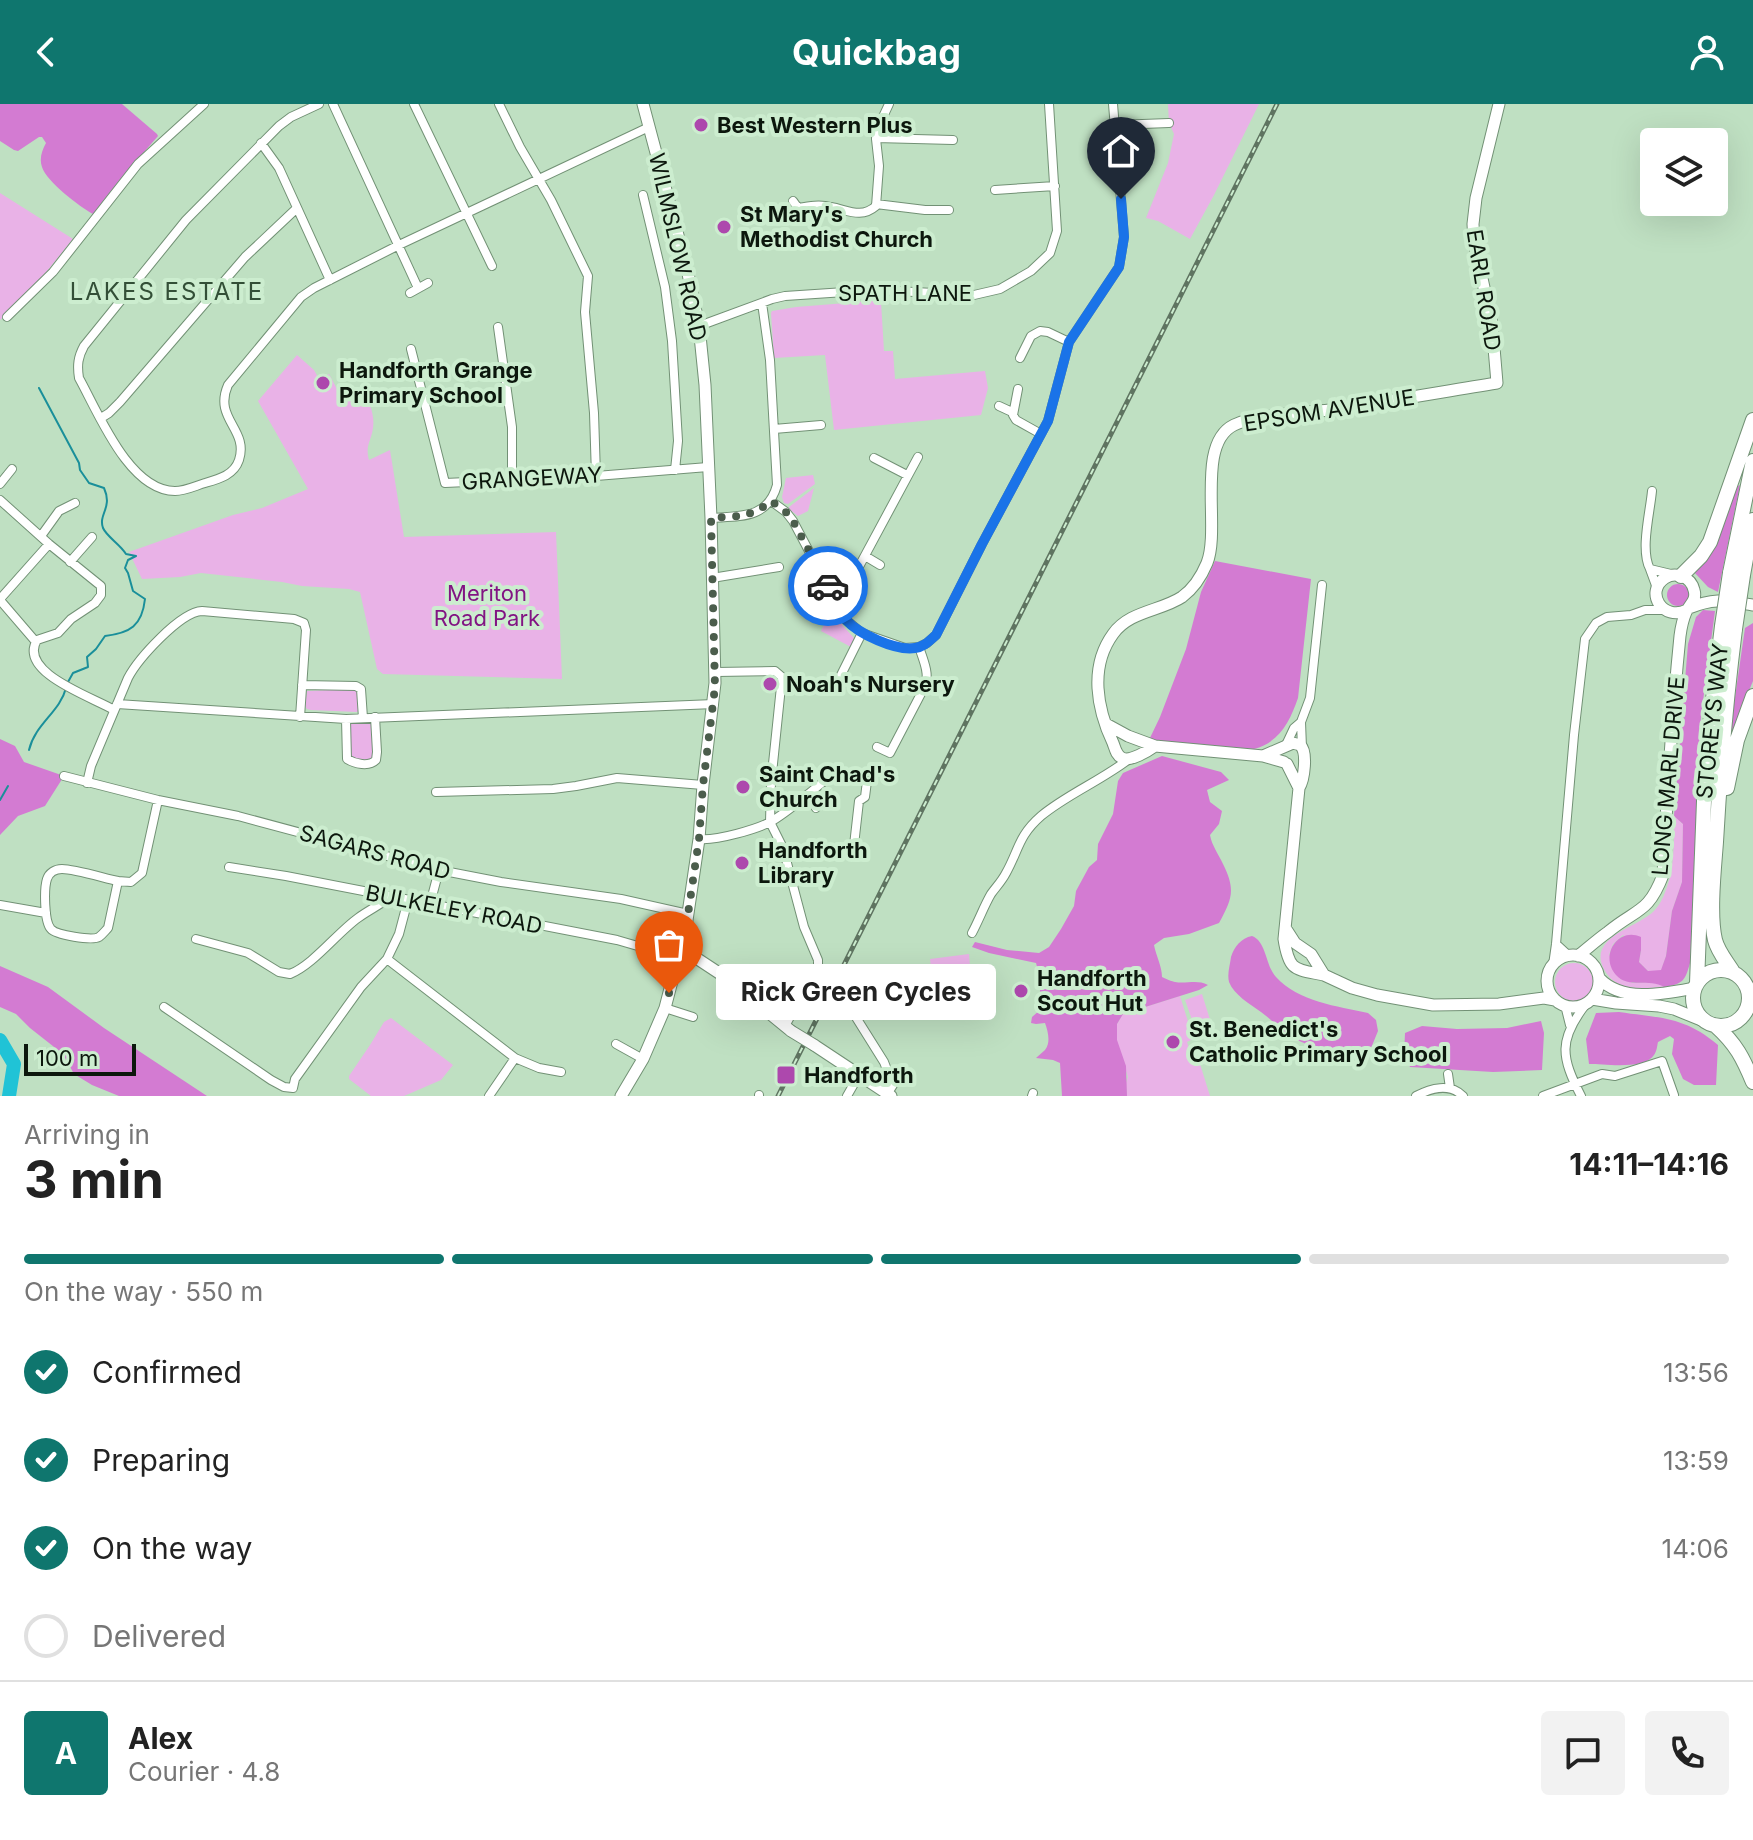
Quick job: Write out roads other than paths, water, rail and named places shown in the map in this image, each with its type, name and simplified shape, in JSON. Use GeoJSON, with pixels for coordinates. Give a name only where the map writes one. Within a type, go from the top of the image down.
{"type":"FeatureCollection","features":[{"type":"Feature","properties":{"kind":"highway"},"geometry":{"type":"LineString","coordinates":[[1678,576],[1701,556],[1710,542],[1753,420]]}},
{"type":"Feature","properties":{"kind":"highway","name":"STOREYS WAY"},"geometry":{"type":"LineString","coordinates":[[1696,986],[1711,716],[1737,574],[1753,461]]}},
{"type":"Feature","properties":{"kind":"highway","name":"STOREYS WAY"},"geometry":{"type":"LineString","coordinates":[[1737,574],[1753,520]]}},
{"type":"Feature","properties":{"kind":"highway","name":"STOREYS WAY"},"geometry":{"type":"LineString","coordinates":[[1728,628],[1713,922],[1720,952],[1733,972]]}},
{"type":"Feature","properties":{"kind":"highway"},"geometry":{"type":"LineString","coordinates":[[1714,871],[1737,740],[1753,696]]}},
{"type":"Feature","properties":{"kind":"highway"},"geometry":{"type":"LineString","coordinates":[[1753,1026],[1745,982],[1733,972],[1723,969],[1704,975],[1692,998],[1694,1007],[1699,1016],[1728,1037],[1740,1052],[1753,1082]]}},
{"type":"Feature","properties":{"kind":"highway"},"geometry":{"type":"LineString","coordinates":[[1711,1024],[1729,1026],[1748,1009]]}},
{"type":"Feature","properties":{"kind":"street"},"geometry":{"type":"LineString","coordinates":[[7,317],[53,272],[138,164],[204,104]]}},
{"type":"Feature","properties":{"kind":"street"},"geometry":{"type":"LineString","coordinates":[[319,104],[291,117],[261,143],[186,220],[78,356],[79,378],[122,454],[135,472],[160,488],[185,490],[230,474],[237,466],[241,446],[225,413],[224,394],[228,385],[301,297],[399,245],[649,127]]}},
{"type":"Feature","properties":{"kind":"street"},"geometry":{"type":"LineString","coordinates":[[333,104],[399,245],[414,290],[428,283]]}},
{"type":"Feature","properties":{"kind":"street"},"geometry":{"type":"LineString","coordinates":[[414,104],[492,266]]}},
{"type":"Feature","properties":{"kind":"street"},"geometry":{"type":"LineString","coordinates":[[499,104],[588,276],[584,303],[596,476]]}},
{"type":"Feature","properties":{"kind":"street","name":"WILMSLOW ROAD"},"geometry":{"type":"LineString","coordinates":[[626,1095],[665,1008],[680,953],[699,839],[716,672],[704,375],[699,326],[643,104]]}},
{"type":"Feature","properties":{"kind":"street"},"geometry":{"type":"LineString","coordinates":[[794,218],[795,204],[830,206],[863,213],[876,204],[879,166],[876,138],[889,104]]}},
{"type":"Feature","properties":{"kind":"street","name":"SPATH LANE"},"geometry":{"type":"LineString","coordinates":[[699,326],[785,296],[888,290],[974,295],[1000,289],[1031,271],[1050,253],[1057,231],[1049,104]]}},
{"type":"Feature","properties":{"kind":"street"},"geometry":{"type":"LineString","coordinates":[[771,501],[793,521],[845,619],[862,633],[905,648],[919,647],[936,635],[1041,434],[1051,410],[1069,342],[1119,267],[1124,237],[1113,104]]}},
{"type":"Feature","properties":{"kind":"street","name":"EARL ROAD"},"geometry":{"type":"LineString","coordinates":[[1497,383],[1492,324],[1473,224],[1476,198],[1499,104]]}},
{"type":"Feature","properties":{"kind":"street"},"geometry":{"type":"LineString","coordinates":[[1116,125],[1169,123]]}},
{"type":"Feature","properties":{"kind":"street"},"geometry":{"type":"LineString","coordinates":[[876,138],[953,140]]}},
{"type":"Feature","properties":{"kind":"street"},"geometry":{"type":"LineString","coordinates":[[261,143],[279,168],[330,280]]}},
{"type":"Feature","properties":{"kind":"street"},"geometry":{"type":"LineString","coordinates":[[995,189],[1055,186]]}},
{"type":"Feature","properties":{"kind":"street","name":"WILMSLOW ROAD"},"geometry":{"type":"LineString","coordinates":[[643,195],[665,287],[672,341],[678,441],[675,470]]}},
{"type":"Feature","properties":{"kind":"street"},"geometry":{"type":"LineString","coordinates":[[876,204],[949,210]]}},
{"type":"Feature","properties":{"kind":"street"},"geometry":{"type":"LineString","coordinates":[[101,418],[120,402],[245,257],[297,208]]}},
{"type":"Feature","properties":{"kind":"street"},"geometry":{"type":"LineString","coordinates":[[711,518],[754,513],[771,501],[778,481],[770,360],[762,303]]}},
{"type":"Feature","properties":{"kind":"street"},"geometry":{"type":"LineString","coordinates":[[498,327],[512,427],[512,479]]}},
{"type":"Feature","properties":{"kind":"street"},"geometry":{"type":"LineString","coordinates":[[1020,358],[1031,336],[1040,331],[1069,342]]}},
{"type":"Feature","properties":{"kind":"street","name":"GRANGEWAY"},"geometry":{"type":"LineString","coordinates":[[411,349],[445,483],[708,467]]}},
{"type":"Feature","properties":{"kind":"street","name":"EPSOM AVENUE"},"geometry":{"type":"LineString","coordinates":[[1115,748],[1098,701],[1101,660],[1114,631],[1130,619],[1182,596],[1196,582],[1209,558],[1212,460],[1216,444],[1224,432],[1234,425],[1254,420],[1497,383]]}},
{"type":"Feature","properties":{"kind":"street"},"geometry":{"type":"LineString","coordinates":[[1012,412],[1018,389]]}},
{"type":"Feature","properties":{"kind":"street"},"geometry":{"type":"LineString","coordinates":[[999,406],[1041,434]]}},
{"type":"Feature","properties":{"kind":"street"},"geometry":{"type":"LineString","coordinates":[[774,429],[821,425]]}},
{"type":"Feature","properties":{"kind":"street"},"geometry":{"type":"LineString","coordinates":[[830,590],[855,574],[918,457]]}},
{"type":"Feature","properties":{"kind":"street"},"geometry":{"type":"LineString","coordinates":[[874,458],[907,475]]}},
{"type":"Feature","properties":{"kind":"street"},"geometry":{"type":"LineString","coordinates":[[0,484],[12,469]]}},
{"type":"Feature","properties":{"kind":"street"},"geometry":{"type":"LineString","coordinates":[[1652,491],[1647,564],[1658,603],[1681,630]]}},
{"type":"Feature","properties":{"kind":"street"},"geometry":{"type":"LineString","coordinates":[[0,500],[101,586],[101,595],[95,603],[71,619],[58,633],[36,642],[34,648],[36,658],[59,683],[115,707],[346,719],[714,704]]}},
{"type":"Feature","properties":{"kind":"street"},"geometry":{"type":"LineString","coordinates":[[41,536],[59,511],[75,503]]}},
{"type":"Feature","properties":{"kind":"street"},"geometry":{"type":"LineString","coordinates":[[70,562],[92,537]]}},
{"type":"Feature","properties":{"kind":"street"},"geometry":{"type":"LineString","coordinates":[[36,642],[0,600],[49,544]]}},
{"type":"Feature","properties":{"kind":"street"},"geometry":{"type":"LineString","coordinates":[[865,556],[880,565]]}},
{"type":"Feature","properties":{"kind":"street"},"geometry":{"type":"LineString","coordinates":[[712,578],[779,567]]}},
{"type":"Feature","properties":{"kind":"street"},"geometry":{"type":"LineString","coordinates":[[1650,569],[1678,576],[1691,583],[1693,603],[1688,609]]}},
{"type":"Feature","properties":{"kind":"street"},"geometry":{"type":"LineString","coordinates":[[1645,610],[1665,578],[1678,576]]}},
{"type":"Feature","properties":{"kind":"street"},"geometry":{"type":"LineString","coordinates":[[1322,585],[1312,687],[1301,722],[1303,781],[1299,788],[1284,939],[1294,968],[1324,975],[1352,988],[1388,998],[1433,1005],[1499,1004],[1544,998],[1570,1007],[1589,1001],[1659,1006],[1711,1024]]}},
{"type":"Feature","properties":{"kind":"street"},"geometry":{"type":"LineString","coordinates":[[1527,999],[1547,981],[1553,965],[1574,735],[1585,639],[1590,630],[1607,617],[1645,610],[1678,614],[1700,603],[1718,599],[1753,605]]}},
{"type":"Feature","properties":{"kind":"street","name":"LONG MARL DRIVE"},"geometry":{"type":"LineString","coordinates":[[1574,956],[1643,909],[1655,894],[1663,875],[1681,630],[1688,609]]}},
{"type":"Feature","properties":{"kind":"street"},"geometry":{"type":"LineString","coordinates":[[87,783],[115,707],[141,657],[179,622],[196,611],[294,619],[306,626],[300,717]]}},
{"type":"Feature","properties":{"kind":"street"},"geometry":{"type":"LineString","coordinates":[[840,677],[862,633]]}},
{"type":"Feature","properties":{"kind":"street"},"geometry":{"type":"LineString","coordinates":[[877,747],[890,753],[925,686],[927,674],[919,647]]}},
{"type":"Feature","properties":{"kind":"street"},"geometry":{"type":"LineString","coordinates":[[716,672],[775,671],[782,677],[770,822],[783,848],[802,902],[818,966],[788,1029]]}},
{"type":"Feature","properties":{"kind":"street"},"geometry":{"type":"LineString","coordinates":[[302,685],[356,686],[361,689],[363,718]]}},
{"type":"Feature","properties":{"kind":"street"},"geometry":{"type":"LineString","coordinates":[[346,719],[347,759],[354,763],[371,763],[377,756],[375,717]]}},
{"type":"Feature","properties":{"kind":"street"},"geometry":{"type":"LineString","coordinates":[[1299,788],[1281,756],[1294,728],[1301,722]]}},
{"type":"Feature","properties":{"kind":"street"},"geometry":{"type":"LineString","coordinates":[[1106,724],[1155,746],[1263,756],[1298,764],[1303,752]]}},
{"type":"Feature","properties":{"kind":"street"},"geometry":{"type":"LineString","coordinates":[[1109,771],[1118,740],[1130,737]]}},
{"type":"Feature","properties":{"kind":"street"},"geometry":{"type":"LineString","coordinates":[[972,933],[992,892],[1006,873],[1021,838],[1032,824],[1131,758],[1137,751],[1137,745],[1130,737]]}},
{"type":"Feature","properties":{"kind":"street"},"geometry":{"type":"LineString","coordinates":[[1263,756],[1293,743],[1303,752]]}},
{"type":"Feature","properties":{"kind":"street"},"geometry":{"type":"LineString","coordinates":[[1115,748],[1120,757],[1131,758],[1155,746]]}},
{"type":"Feature","properties":{"kind":"street","name":"SAGARS ROAD"},"geometry":{"type":"LineString","coordinates":[[64,776],[252,820],[439,870],[621,899],[688,914]]}},
{"type":"Feature","properties":{"kind":"street"},"geometry":{"type":"LineString","coordinates":[[436,792],[553,789],[628,777],[703,785]]}},
{"type":"Feature","properties":{"kind":"street"},"geometry":{"type":"LineString","coordinates":[[699,839],[734,834],[770,822],[823,782],[841,777],[867,781],[865,797],[859,801],[853,854]]}},
{"type":"Feature","properties":{"kind":"street"},"geometry":{"type":"LineString","coordinates":[[808,794],[816,808]]}},
{"type":"Feature","properties":{"kind":"street"},"geometry":{"type":"LineString","coordinates":[[118,881],[108,928],[97,938],[53,931],[48,926],[46,885],[52,872],[62,869],[131,882],[142,873],[158,800]]}},
{"type":"Feature","properties":{"kind":"street","name":"BULKELEY ROAD"},"geometry":{"type":"LineString","coordinates":[[229,867],[680,953]]}},
{"type":"Feature","properties":{"kind":"street"},"geometry":{"type":"LineString","coordinates":[[430,904],[439,870]]}},
{"type":"Feature","properties":{"kind":"street"},"geometry":{"type":"LineString","coordinates":[[196,939],[248,953],[279,972],[290,974],[303,968],[358,918],[390,897]]}},
{"type":"Feature","properties":{"kind":"street"},"geometry":{"type":"LineString","coordinates":[[164,1007],[271,1080],[294,1092],[295,1079],[361,987],[387,959],[399,934],[408,900]]}},
{"type":"Feature","properties":{"kind":"street"},"geometry":{"type":"LineString","coordinates":[[0,905],[46,913]]}},
{"type":"Feature","properties":{"kind":"street"},"geometry":{"type":"LineString","coordinates":[[1286,929],[1302,949],[1309,951],[1324,975]]}},
{"type":"Feature","properties":{"kind":"street"},"geometry":{"type":"LineString","coordinates":[[1570,1026],[1599,985],[1598,940]]}},
{"type":"Feature","properties":{"kind":"street"},"geometry":{"type":"LineString","coordinates":[[1556,944],[1574,956]]}},
{"type":"Feature","properties":{"kind":"street"},"geometry":{"type":"LineString","coordinates":[[1291,962],[1295,951],[1302,949]]}},
{"type":"Feature","properties":{"kind":"street"},"geometry":{"type":"LineString","coordinates":[[680,953],[725,977],[788,1029],[890,1095],[893,1085],[888,1071],[847,1003]]}},
{"type":"Feature","properties":{"kind":"street"},"geometry":{"type":"LineString","coordinates":[[1304,971],[1310,967],[1313,957]]}},
{"type":"Feature","properties":{"kind":"street"},"geometry":{"type":"LineString","coordinates":[[1553,965],[1561,958],[1585,958],[1607,986],[1629,994],[1673,992],[1696,986]]}},
{"type":"Feature","properties":{"kind":"street"},"geometry":{"type":"LineString","coordinates":[[387,959],[515,1058],[539,1068],[561,1072]]}},
{"type":"Feature","properties":{"kind":"street"},"geometry":{"type":"LineString","coordinates":[[1547,981],[1549,990],[1568,1015],[1570,1026],[1565,1057],[1581,1096]]}},
{"type":"Feature","properties":{"kind":"street"},"geometry":{"type":"LineString","coordinates":[[665,1008],[693,1017]]}},
{"type":"Feature","properties":{"kind":"street"},"geometry":{"type":"LineString","coordinates":[[616,1044],[643,1059]]}},
{"type":"Feature","properties":{"kind":"street"},"geometry":{"type":"LineString","coordinates":[[489,1096],[515,1058]]}},
{"type":"Feature","properties":{"kind":"street"},"geometry":{"type":"LineString","coordinates":[[1543,1096],[1602,1074],[1615,1076],[1662,1061],[1674,1095]]}},
{"type":"Feature","properties":{"kind":"street"},"geometry":{"type":"LineString","coordinates":[[1448,1074],[1450,1088]]}},
{"type":"Feature","properties":{"kind":"street"},"geometry":{"type":"LineString","coordinates":[[847,1096],[859,1075]]}},
{"type":"Feature","properties":{"kind":"street"},"geometry":{"type":"LineString","coordinates":[[1416,1096],[1443,1088],[1457,1090],[1463,1096]]}},
{"type":"Feature","properties":{"kind":"waterway"},"geometry":{"type":"LineString","coordinates":[[39,388],[80,470],[89,483],[104,488],[107,501],[103,528],[126,554],[136,556],[128,560],[125,568],[133,591],[145,599],[138,622],[121,633],[105,636],[87,657],[88,667],[73,673],[68,682]]}},
{"type":"Feature","properties":{"kind":"waterway"},"geometry":{"type":"LineString","coordinates":[[29,750],[36,733],[59,704],[66,688]]}},
{"type":"Feature","properties":{"kind":"waterway"},"geometry":{"type":"LineString","coordinates":[[0,800],[8,786]]}},
{"type":"Feature","properties":{"kind":"waterway"},"geometry":{"type":"LineString","coordinates":[[0,1040],[14,1064],[9,1096]]}},
{"type":"Feature","properties":{"kind":"railway"},"geometry":{"type":"LineString","coordinates":[[778,1096],[1277,104]]}},
{"type":"Feature","properties":{"kind":"place","name":"Best Western Plus"},"geometry":{"type":"Point","coordinates":[701,125]}},
{"type":"Feature","properties":{"kind":"place","name":"St Mary's Methodist Church"},"geometry":{"type":"Point","coordinates":[724,227]}},
{"type":"Feature","properties":{"kind":"place","name":"Handforth Grange Primary School"},"geometry":{"type":"Point","coordinates":[323,383]}},
{"type":"Feature","properties":{"kind":"place","name":"Noah's Nursery"},"geometry":{"type":"Point","coordinates":[770,684]}},
{"type":"Feature","properties":{"kind":"place","name":"Saint Chad's Church"},"geometry":{"type":"Point","coordinates":[743,787]}},
{"type":"Feature","properties":{"kind":"place","name":"Handforth Library"},"geometry":{"type":"Point","coordinates":[742,863]}},
{"type":"Feature","properties":{"kind":"place","name":"Handforth Scout Hut"},"geometry":{"type":"Point","coordinates":[1021,991]}},
{"type":"Feature","properties":{"kind":"place","name":"Rick Green Cycles"},"geometry":{"type":"Point","coordinates":[669,993]}},
{"type":"Feature","properties":{"kind":"place","name":"St. Benedict's Catholic Primary School"},"geometry":{"type":"Point","coordinates":[1173,1042]}},
{"type":"Feature","properties":{"kind":"place","name":"Handforth"},"geometry":{"type":"Point","coordinates":[786,1075]}},
{"type":"Feature","properties":{"kind":"district","name":"LAKES ESTATE"},"geometry":{"type":"Point","coordinates":[167,292]}},
{"type":"Feature","properties":{"kind":"park label","name":"Meriton Road Park"},"geometry":{"type":"Point","coordinates":[487,606]}}]}
